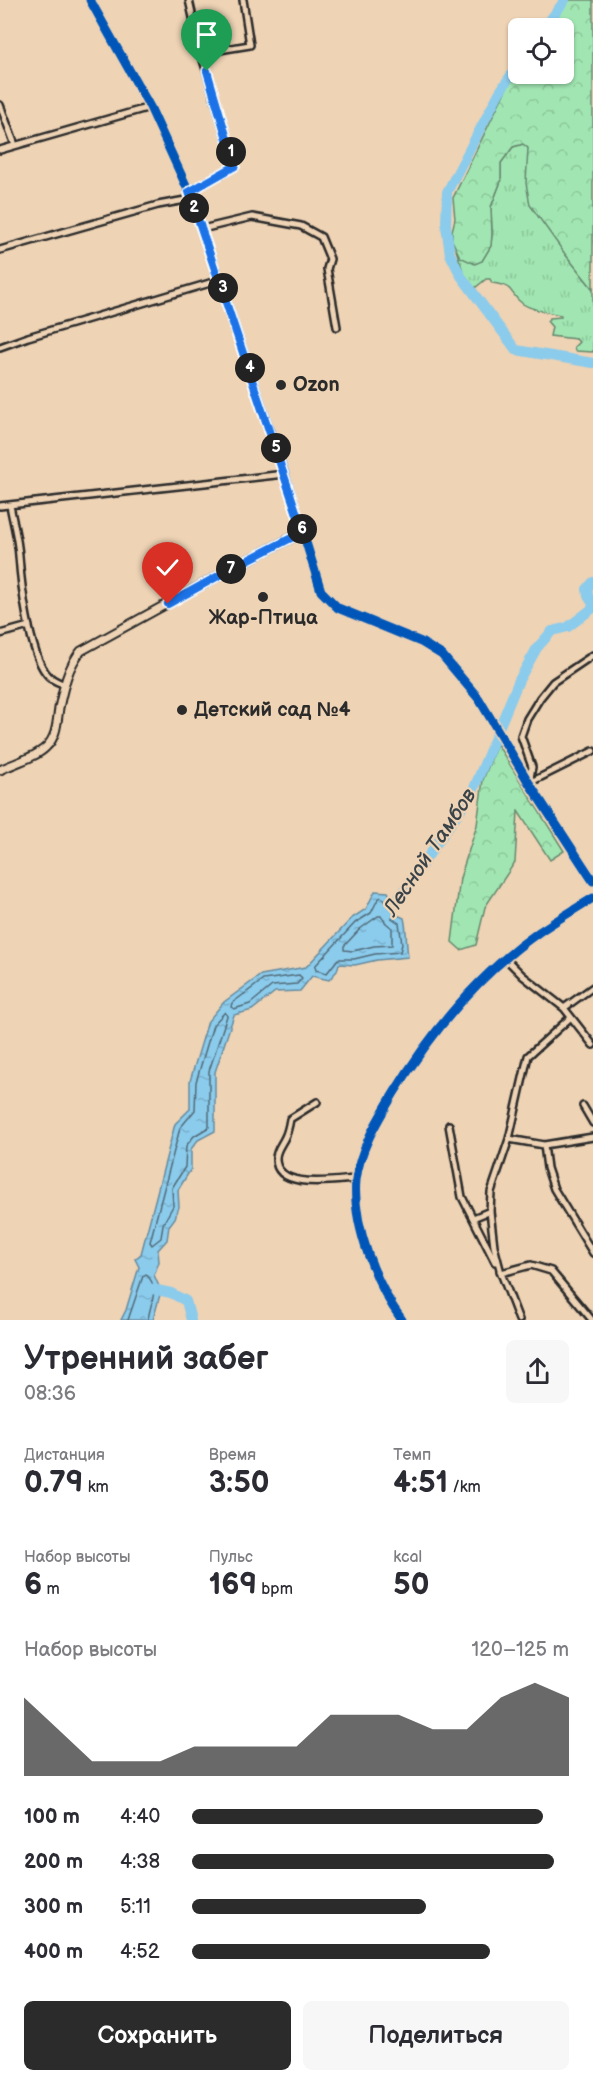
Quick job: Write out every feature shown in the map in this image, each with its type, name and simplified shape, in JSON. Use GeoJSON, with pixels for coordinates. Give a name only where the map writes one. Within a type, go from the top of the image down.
{"type":"FeatureCollection","features":[{"type":"Feature","properties":{"kind":"street"},"geometry":{"type":"LineString","coordinates":[[90,0],[150,107],[190,195],[285,474],[321,591],[338,608],[421,642],[442,655],[479,699],[529,783],[593,880]]}},
{"type":"Feature","properties":{"kind":"street"},"geometry":{"type":"LineString","coordinates":[[0,249],[190,195],[235,166],[201,53],[189,0]]}},
{"type":"Feature","properties":{"kind":"street"},"geometry":{"type":"LineString","coordinates":[[201,53],[250,45],[243,0]]}},
{"type":"Feature","properties":{"kind":"street"},"geometry":{"type":"LineString","coordinates":[[0,105],[15,145]]}},
{"type":"Feature","properties":{"kind":"street"},"geometry":{"type":"LineString","coordinates":[[0,150],[150,107]]}},
{"type":"Feature","properties":{"kind":"street"},"geometry":{"type":"LineString","coordinates":[[202,229],[252,217],[301,226],[321,237],[330,259],[327,269],[338,327]]}},
{"type":"Feature","properties":{"kind":"street"},"geometry":{"type":"LineString","coordinates":[[0,348],[28,337],[220,280]]}},
{"type":"Feature","properties":{"kind":"street"},"geometry":{"type":"LineString","coordinates":[[0,506],[285,474]]}},
{"type":"Feature","properties":{"kind":"street"},"geometry":{"type":"LineString","coordinates":[[10,506],[29,626],[43,670],[55,681],[65,685]]}},
{"type":"Feature","properties":{"kind":"street"},"geometry":{"type":"LineString","coordinates":[[0,770],[39,752],[50,744],[65,685],[74,661],[88,646],[303,532]]}},
{"type":"Feature","properties":{"kind":"street"},"geometry":{"type":"LineString","coordinates":[[0,634],[29,626]]}},
{"type":"Feature","properties":{"kind":"street"},"geometry":{"type":"LineString","coordinates":[[529,783],[532,767],[521,736],[526,719],[553,682],[593,655]]}},
{"type":"Feature","properties":{"kind":"street"},"geometry":{"type":"LineString","coordinates":[[529,783],[593,751]]}},
{"type":"Feature","properties":{"kind":"street"},"geometry":{"type":"LineString","coordinates":[[402,1320],[384,1292],[365,1243],[356,1199],[356,1179],[373,1127],[410,1068],[451,1013],[479,983],[538,933],[593,898]]}},
{"type":"Feature","properties":{"kind":"street"},"geometry":{"type":"LineString","coordinates":[[506,959],[523,976],[564,1008],[593,1044]]}},
{"type":"Feature","properties":{"kind":"street"},"geometry":{"type":"LineString","coordinates":[[564,1008],[593,987]]}},
{"type":"Feature","properties":{"kind":"street"},"geometry":{"type":"LineString","coordinates":[[519,1320],[501,1273],[494,1246],[490,1211],[491,1192],[509,1139],[528,1056],[570,1018]]}},
{"type":"Feature","properties":{"kind":"street"},"geometry":{"type":"LineString","coordinates":[[317,1102],[290,1119],[286,1135],[277,1152],[278,1167],[288,1178],[299,1181],[356,1179]]}},
{"type":"Feature","properties":{"kind":"street"},"geometry":{"type":"LineString","coordinates":[[583,1106],[593,1123]]}},
{"type":"Feature","properties":{"kind":"street"},"geometry":{"type":"LineString","coordinates":[[449,1125],[462,1197],[501,1273]]}},
{"type":"Feature","properties":{"kind":"street"},"geometry":{"type":"LineString","coordinates":[[509,1139],[544,1145],[593,1137]]}},
{"type":"Feature","properties":{"kind":"street"},"geometry":{"type":"LineString","coordinates":[[544,1145],[547,1168],[554,1189],[593,1253]]}},
{"type":"Feature","properties":{"kind":"street"},"geometry":{"type":"LineString","coordinates":[[472,1218],[490,1211]]}},
{"type":"Feature","properties":{"kind":"street"},"geometry":{"type":"LineString","coordinates":[[501,1273],[531,1265],[551,1271],[592,1320]]}},
{"type":"Feature","properties":{"kind":"green space"},"geometry":{"type":"Polygon","coordinates":[[[568,0],[593,0],[593,289],[530,205],[526,183],[528,148],[523,144],[513,147],[501,163],[501,181],[491,207],[491,246],[482,261],[475,264],[460,257],[452,240],[455,219],[453,198],[509,84],[574,84],[574,18],[550,18],[568,0]]]}},
{"type":"Feature","properties":{"kind":"green space"},"geometry":{"type":"Polygon","coordinates":[[[523,144],[528,148],[565,254],[593,289],[593,352],[575,351],[574,347],[579,342],[576,339],[550,336],[552,327],[547,321],[550,318],[561,317],[561,315],[527,306],[505,286],[486,279],[470,292],[456,250],[460,257],[482,261],[491,245],[491,207],[501,181],[501,163],[513,147],[523,144]]]}},
{"type":"Feature","properties":{"kind":"green space"},"geometry":{"type":"Polygon","coordinates":[[[497,744],[564,851],[550,860],[518,811],[515,862],[485,907],[476,945],[461,950],[452,942],[460,878],[477,825],[483,780],[497,744]]]}},
{"type":"Feature","properties":{"kind":"water"},"geometry":{"type":"Polygon","coordinates":[[[375,891],[388,892],[394,904],[395,914],[404,918],[408,957],[355,965],[339,964],[337,971],[329,980],[312,976],[300,991],[275,992],[252,1010],[234,1015],[215,1072],[215,1131],[198,1140],[191,1149],[191,1169],[178,1190],[179,1207],[169,1226],[167,1240],[158,1250],[159,1262],[154,1275],[161,1291],[153,1320],[121,1320],[139,1267],[135,1259],[141,1254],[175,1124],[190,1109],[190,1081],[208,1021],[224,1002],[261,975],[306,967],[352,918],[366,909],[375,891]]]}},
{"type":"Feature","properties":{"kind":"waterway","name":"Лесной Тамбов"},"geometry":{"type":"LineString","coordinates":[[552,18],[565,0]]}},
{"type":"Feature","properties":{"kind":"waterway","name":"Лесной Тамбов"},"geometry":{"type":"LineString","coordinates":[[508,80],[447,192],[446,226],[450,254],[461,276],[516,350],[593,363]]}},
{"type":"Feature","properties":{"kind":"waterway","name":"Лесной Тамбов"},"geometry":{"type":"LineString","coordinates":[[593,582],[587,589],[593,604]]}},
{"type":"Feature","properties":{"kind":"waterway","name":"Лесной Тамбов"},"geometry":{"type":"LineString","coordinates":[[387,915],[472,793],[519,680],[537,648],[552,631],[568,627],[593,608]]}},
{"type":"Feature","properties":{"kind":"waterway"},"geometry":{"type":"LineString","coordinates":[[148,1288],[171,1293],[186,1301],[191,1320]]}},
{"type":"Feature","properties":{"kind":"cycle path"},"geometry":{"type":"LineString","coordinates":[[90,0],[150,107],[189,192],[285,474],[321,591],[338,608],[421,642],[442,655],[479,699],[529,783],[593,881]]}},
{"type":"Feature","properties":{"kind":"cycle path"},"geometry":{"type":"LineString","coordinates":[[402,1320],[383,1290],[362,1234],[356,1197],[356,1180],[361,1157],[382,1113],[409,1070],[458,1005],[517,948],[593,898]]}},
{"type":"Feature","properties":{"kind":"place","name":"Ozon"},"geometry":{"type":"Point","coordinates":[281,385]}},
{"type":"Feature","properties":{"kind":"place","name":"Жар-Птица"},"geometry":{"type":"Point","coordinates":[263,597]}},
{"type":"Feature","properties":{"kind":"place","name":"Детский сад №4"},"geometry":{"type":"Point","coordinates":[182,710]}},
{"type":"Feature","properties":{"kind":"route"},"geometry":{"type":"LineString","coordinates":[[168,604],[303,532],[189,192],[235,166],[207,71]]}}]}
